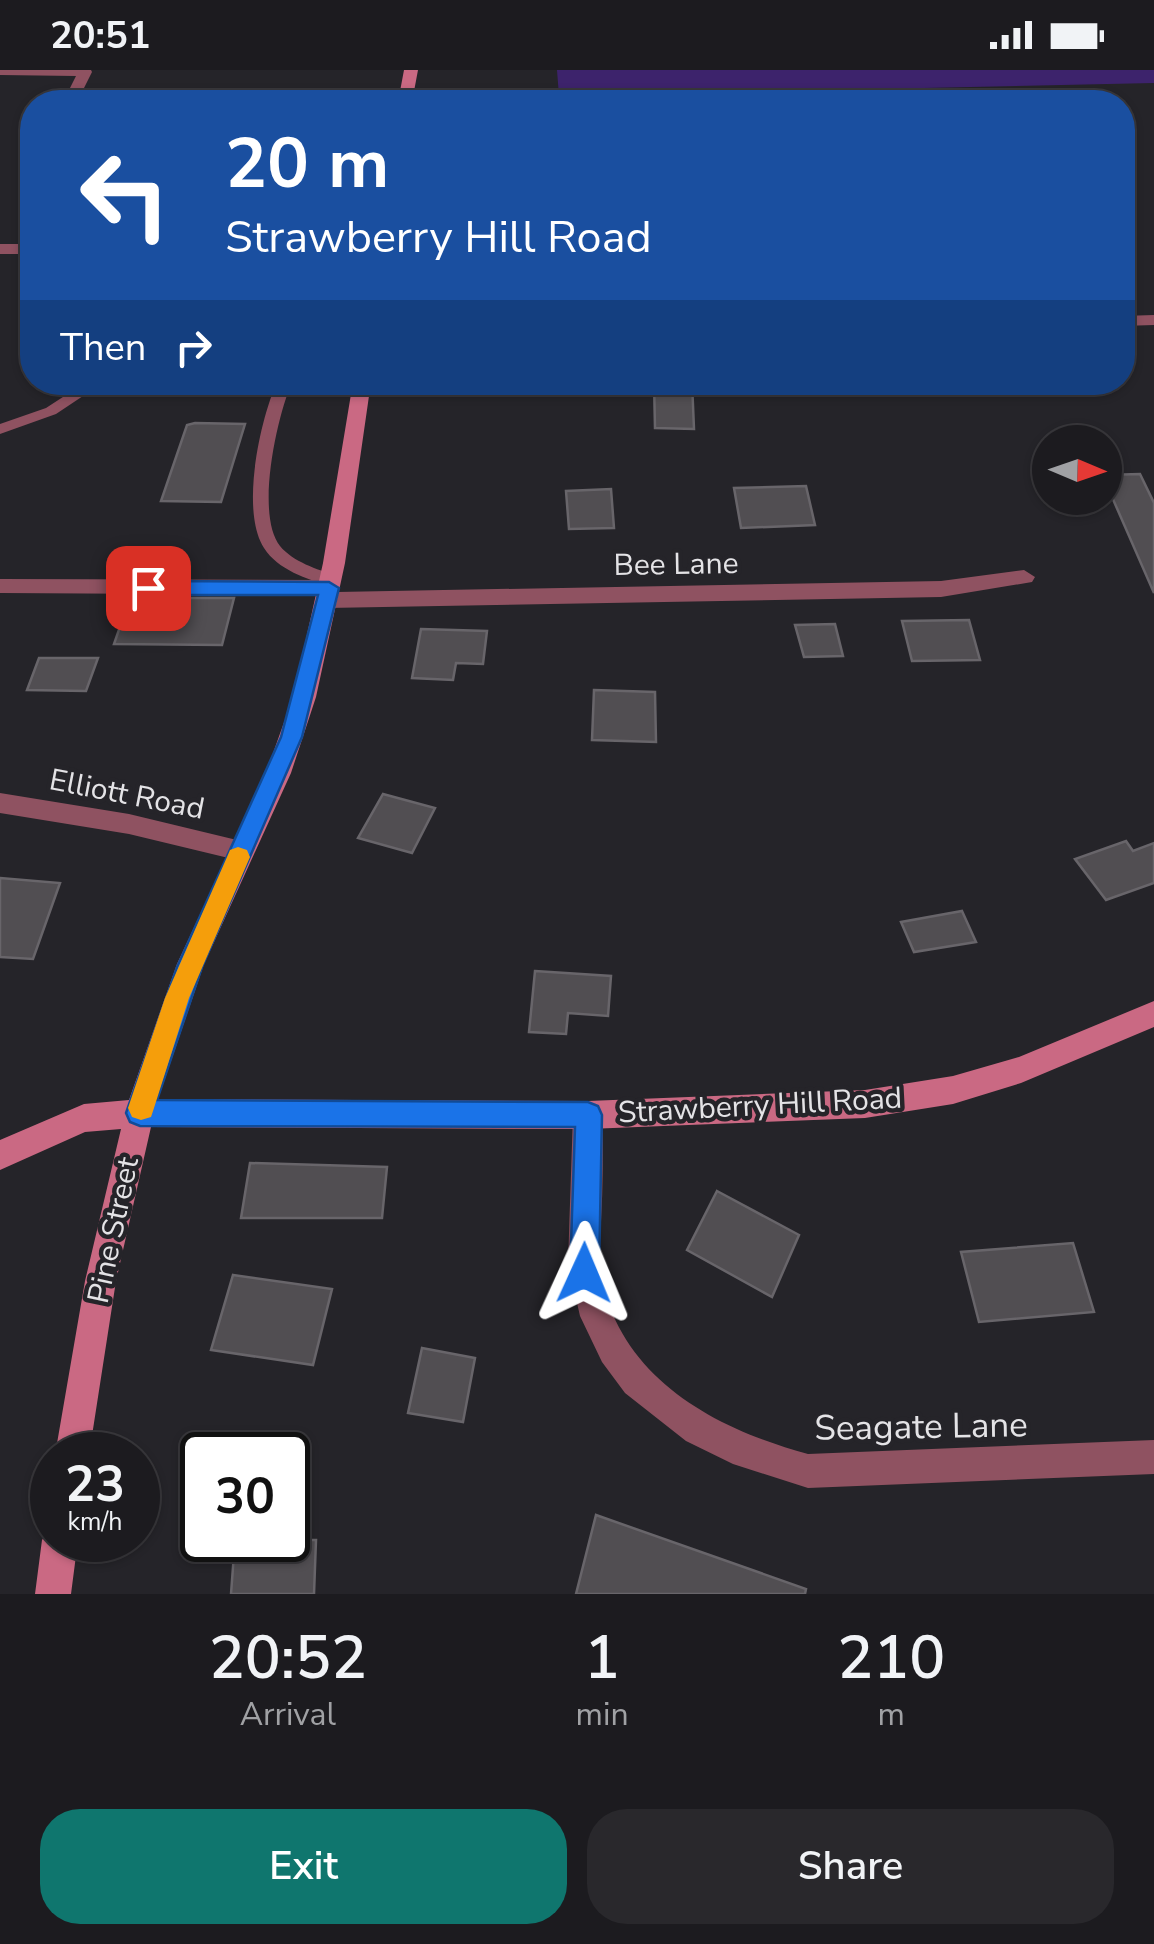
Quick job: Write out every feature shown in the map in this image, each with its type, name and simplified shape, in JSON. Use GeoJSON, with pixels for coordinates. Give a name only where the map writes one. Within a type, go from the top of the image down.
{"type":"FeatureCollection","features":[{"type":"Feature","properties":{"kind":"main road","name":"Pine Street"},"geometry":{"type":"LineString","coordinates":[[76,1432],[104,1270],[140,1113],[177,998],[292,737],[329,590],[360,395]]}},
{"type":"Feature","properties":{"kind":"main road","name":"Strawberry Hill Road"},"geometry":{"type":"LineString","coordinates":[[0,1155],[84,1118],[140,1113],[588,1115],[806,1108],[910,1097],[1021,1070],[1154,1014]]}},
{"type":"Feature","properties":{"kind":"main road"},"geometry":{"type":"LineString","coordinates":[[53,1594],[57,1562]]}},
{"type":"Feature","properties":{"kind":"street"},"geometry":{"type":"LineString","coordinates":[[0,70],[84,72],[76,90]]}},
{"type":"Feature","properties":{"kind":"street","name":"Bee Lane"},"geometry":{"type":"LineString","coordinates":[[0,586],[329,590],[941,588],[1024,577]]}},
{"type":"Feature","properties":{"kind":"street","name":"Elliott Road"},"geometry":{"type":"LineString","coordinates":[[0,803],[129,824],[241,851]]}},
{"type":"Feature","properties":{"kind":"street","name":"Seagate Lane"},"geometry":{"type":"LineString","coordinates":[[588,1115],[584,1273],[594,1313],[612,1350],[643,1390],[704,1436],[760,1461],[808,1471],[1154,1458]]}},
{"type":"Feature","properties":{"kind":"lane"},"geometry":{"type":"LineString","coordinates":[[0,430],[51,411],[76,395]]}},
{"type":"Feature","properties":{"kind":"lane"},"geometry":{"type":"LineString","coordinates":[[279,395],[262,504],[264,533],[288,562],[329,590]]}},
{"type":"Feature","properties":{"kind":"shaded area"},"geometry":{"type":"Polygon","coordinates":[[[557,70],[1154,70],[1154,83],[834,90],[559,90],[557,70]]]}},
{"type":"Feature","properties":{"kind":"building"},"geometry":{"type":"Polygon","coordinates":[[[654,395],[693,395],[694,429],[655,428],[654,395]]]}},
{"type":"Feature","properties":{"kind":"building"},"geometry":{"type":"Polygon","coordinates":[[[245,424],[221,502],[161,501],[187,425],[245,424]]]}},
{"type":"Feature","properties":{"kind":"building"},"geometry":{"type":"Polygon","coordinates":[[[1140,474],[1154,503],[1154,593],[1120,515],[1122,475],[1140,474]]]}},
{"type":"Feature","properties":{"kind":"building"},"geometry":{"type":"Polygon","coordinates":[[[806,486],[815,525],[741,528],[734,488],[806,486]]]}},
{"type":"Feature","properties":{"kind":"building"},"geometry":{"type":"Polygon","coordinates":[[[611,489],[614,528],[569,529],[566,491],[611,489]]]}},
{"type":"Feature","properties":{"kind":"building"},"geometry":{"type":"Polygon","coordinates":[[[130,598],[234,598],[222,645],[114,644],[130,598]]]}},
{"type":"Feature","properties":{"kind":"building"},"geometry":{"type":"Polygon","coordinates":[[[969,620],[980,660],[912,661],[902,621],[969,620]]]}},
{"type":"Feature","properties":{"kind":"building"},"geometry":{"type":"Polygon","coordinates":[[[835,624],[843,656],[804,657],[795,625],[835,624]]]}},
{"type":"Feature","properties":{"kind":"building"},"geometry":{"type":"Polygon","coordinates":[[[421,629],[487,631],[483,664],[456,663],[453,680],[412,678],[421,629]]]}},
{"type":"Feature","properties":{"kind":"building"},"geometry":{"type":"Polygon","coordinates":[[[39,658],[98,658],[86,691],[27,690],[39,658]]]}},
{"type":"Feature","properties":{"kind":"building"},"geometry":{"type":"Polygon","coordinates":[[[594,690],[655,692],[656,742],[592,740],[594,690]]]}},
{"type":"Feature","properties":{"kind":"building"},"geometry":{"type":"Polygon","coordinates":[[[383,794],[435,808],[412,853],[358,838],[383,794]]]}},
{"type":"Feature","properties":{"kind":"building"},"geometry":{"type":"Polygon","coordinates":[[[1126,841],[1133,851],[1154,843],[1154,883],[1106,900],[1075,859],[1126,841]]]}},
{"type":"Feature","properties":{"kind":"building"},"geometry":{"type":"Polygon","coordinates":[[[0,878],[60,883],[33,959],[0,957],[0,878]]]}},
{"type":"Feature","properties":{"kind":"building"},"geometry":{"type":"Polygon","coordinates":[[[962,911],[976,942],[914,952],[901,922],[962,911]]]}},
{"type":"Feature","properties":{"kind":"building"},"geometry":{"type":"Polygon","coordinates":[[[535,971],[611,976],[608,1016],[568,1013],[566,1034],[529,1032],[535,971]]]}},
{"type":"Feature","properties":{"kind":"building"},"geometry":{"type":"Polygon","coordinates":[[[250,1163],[387,1167],[382,1218],[241,1218],[250,1163]]]}},
{"type":"Feature","properties":{"kind":"building"},"geometry":{"type":"Polygon","coordinates":[[[717,1191],[799,1235],[772,1297],[687,1250],[717,1191]]]}},
{"type":"Feature","properties":{"kind":"building"},"geometry":{"type":"Polygon","coordinates":[[[1073,1243],[1094,1312],[979,1322],[961,1252],[1073,1243]]]}},
{"type":"Feature","properties":{"kind":"building"},"geometry":{"type":"Polygon","coordinates":[[[233,1275],[332,1289],[313,1365],[211,1350],[233,1275]]]}},
{"type":"Feature","properties":{"kind":"building"},"geometry":{"type":"Polygon","coordinates":[[[422,1348],[475,1358],[463,1422],[408,1413],[422,1348]]]}},
{"type":"Feature","properties":{"kind":"building"},"geometry":{"type":"Polygon","coordinates":[[[596,1515],[806,1589],[805,1594],[576,1594],[596,1515]]]}},
{"type":"Feature","properties":{"kind":"building"},"geometry":{"type":"Polygon","coordinates":[[[310,1540],[316,1540],[314,1594],[231,1594],[233,1562],[310,1562],[310,1540]]]}},
{"type":"Feature","properties":{"kind":"slow traffic"},"geometry":{"type":"LineString","coordinates":[[141,1108],[177,998],[238,857]]}},
{"type":"Feature","properties":{"kind":"route"},"geometry":{"type":"LineString","coordinates":[[148,588],[329,588],[292,737],[202,935],[158,1052],[140,1113],[588,1115],[584,1273]]}}]}
